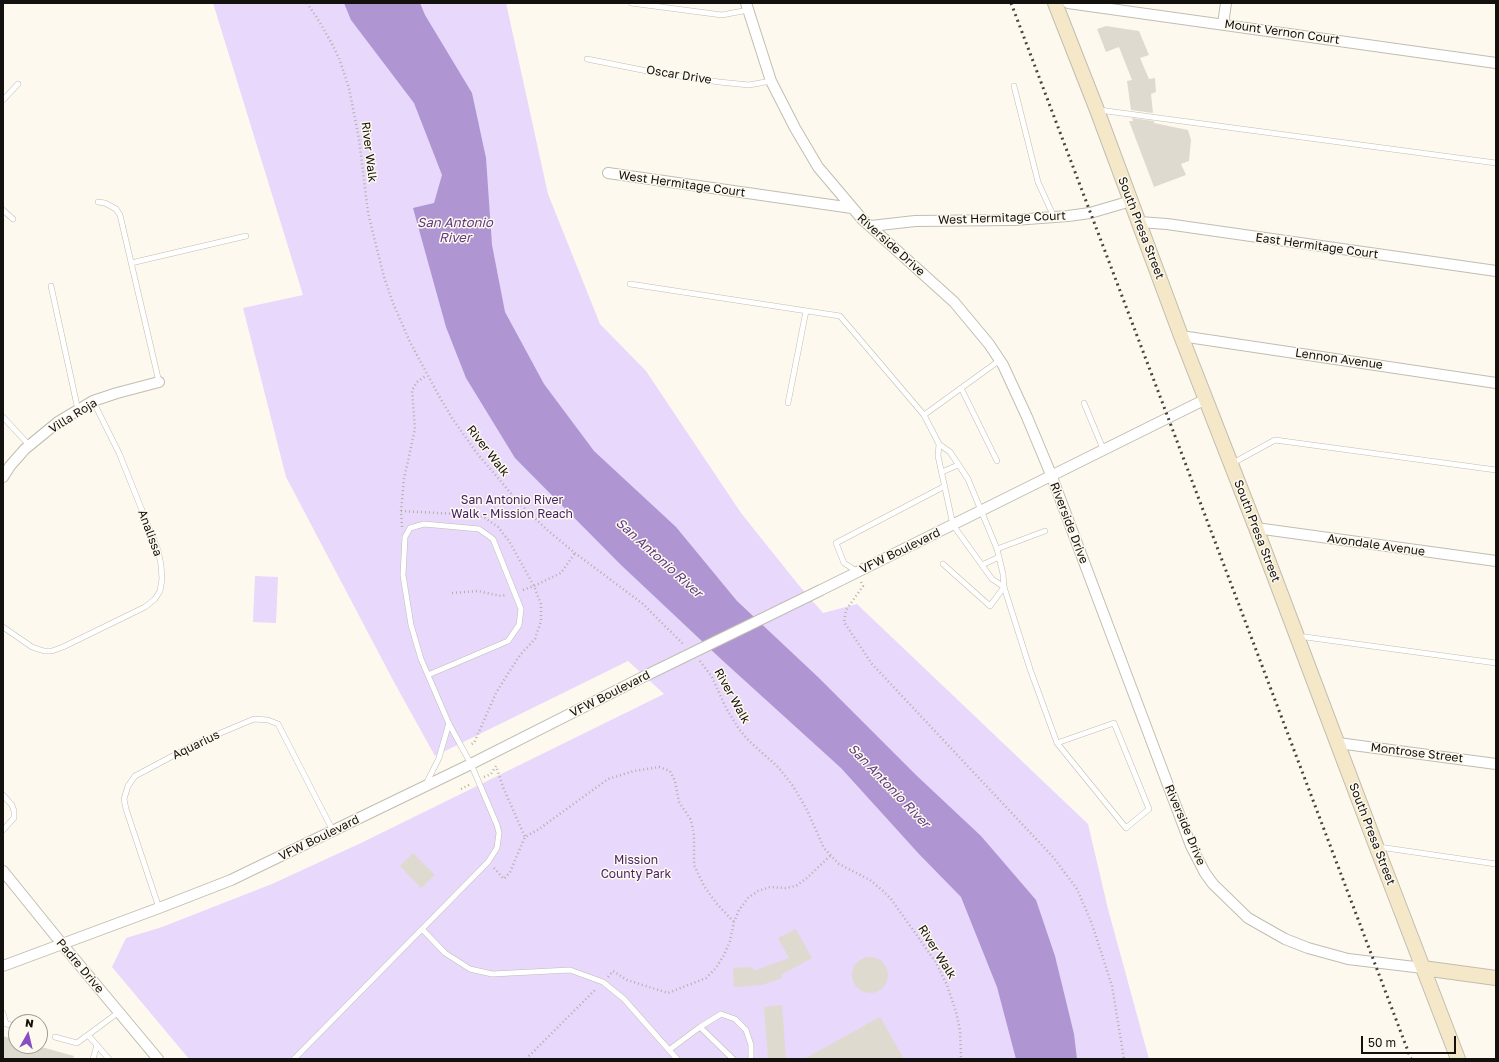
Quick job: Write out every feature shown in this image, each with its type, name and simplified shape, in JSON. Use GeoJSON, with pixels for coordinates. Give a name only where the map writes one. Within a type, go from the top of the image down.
{"type":"FeatureCollection","features":[{"type":"Feature","properties":{"kind":"main road","name":"South Presa Street"},"geometry":{"type":"LineString","coordinates":[[1055,3],[1458,1059]]}},
{"type":"Feature","properties":{"kind":"main road"},"geometry":{"type":"LineString","coordinates":[[1423,968],[1496,978]]}},
{"type":"Feature","properties":{"kind":"street","name":"Mount Vernon Court"},"geometry":{"type":"LineString","coordinates":[[1068,3],[1496,63]]}},
{"type":"Feature","properties":{"kind":"street"},"geometry":{"type":"LineString","coordinates":[[1222,24],[1226,3]]}},
{"type":"Feature","properties":{"kind":"street","name":"Riverside Drive"},"geometry":{"type":"LineString","coordinates":[[747,7],[771,81],[795,128],[818,167],[852,208],[954,302],[989,344],[1000,360],[1027,417],[1052,477],[1191,846],[1205,873],[1213,884],[1248,918],[1285,939],[1308,948],[1348,959],[1423,968]]}},
{"type":"Feature","properties":{"kind":"street","name":"West Hermitage Court"},"geometry":{"type":"LineString","coordinates":[[608,173],[852,208]]}},
{"type":"Feature","properties":{"kind":"street","name":"West Hermitage Court"},"geometry":{"type":"LineString","coordinates":[[871,226],[915,221],[1014,220],[1068,216],[1090,213],[1131,201]]}},
{"type":"Feature","properties":{"kind":"street","name":"East Hermitage Court"},"geometry":{"type":"LineString","coordinates":[[1139,222],[1167,224],[1496,271]]}},
{"type":"Feature","properties":{"kind":"street","name":"Lennon Avenue"},"geometry":{"type":"LineString","coordinates":[[1182,336],[1496,381]]}},
{"type":"Feature","properties":{"kind":"street","name":"Villa Roja"},"geometry":{"type":"LineString","coordinates":[[3,477],[10,466],[29,445],[58,422],[93,401],[159,382]]}},
{"type":"Feature","properties":{"kind":"street","name":"VFW Boulevard"},"geometry":{"type":"LineString","coordinates":[[3,966],[231,880],[471,764],[645,676],[1052,477],[1206,399]]}},
{"type":"Feature","properties":{"kind":"street","name":"Avondale Avenue"},"geometry":{"type":"LineString","coordinates":[[1256,528],[1496,561]]}},
{"type":"Feature","properties":{"kind":"street","name":"Montrose Street"},"geometry":{"type":"LineString","coordinates":[[1338,743],[1496,764]]}},
{"type":"Feature","properties":{"kind":"street","name":"Padre Drive"},"geometry":{"type":"LineString","coordinates":[[3,871],[158,1059]]}},
{"type":"Feature","properties":{"kind":"lane"},"geometry":{"type":"LineString","coordinates":[[631,3],[722,15],[747,7]]}},
{"type":"Feature","properties":{"kind":"lane","name":"Oscar Drive"},"geometry":{"type":"LineString","coordinates":[[587,59],[652,72],[719,82],[749,85],[771,81]]}},
{"type":"Feature","properties":{"kind":"lane"},"geometry":{"type":"LineString","coordinates":[[3,100],[18,84]]}},
{"type":"Feature","properties":{"kind":"lane"},"geometry":{"type":"LineString","coordinates":[[1014,86],[1038,182],[1054,217]]}},
{"type":"Feature","properties":{"kind":"lane"},"geometry":{"type":"LineString","coordinates":[[1097,110],[1496,163]]}},
{"type":"Feature","properties":{"kind":"lane"},"geometry":{"type":"LineString","coordinates":[[98,202],[105,203],[116,209],[120,215],[159,382]]}},
{"type":"Feature","properties":{"kind":"lane"},"geometry":{"type":"LineString","coordinates":[[3,210],[13,219]]}},
{"type":"Feature","properties":{"kind":"lane"},"geometry":{"type":"LineString","coordinates":[[131,263],[246,236]]}},
{"type":"Feature","properties":{"kind":"lane"},"geometry":{"type":"LineString","coordinates":[[630,284],[840,316],[924,415],[939,444],[950,452],[968,479],[997,549],[1003,574],[1004,586],[1030,669],[1057,743],[1126,828],[1149,809],[1114,724],[1057,743]]}},
{"type":"Feature","properties":{"kind":"lane"},"geometry":{"type":"LineString","coordinates":[[51,286],[78,410]]}},
{"type":"Feature","properties":{"kind":"lane"},"geometry":{"type":"LineString","coordinates":[[788,403],[806,311]]}},
{"type":"Feature","properties":{"kind":"lane"},"geometry":{"type":"LineString","coordinates":[[924,415],[1000,360]]}},
{"type":"Feature","properties":{"kind":"lane"},"geometry":{"type":"LineString","coordinates":[[961,388],[997,460]]}},
{"type":"Feature","properties":{"kind":"lane","name":"Analissa"},"geometry":{"type":"LineString","coordinates":[[3,627],[32,647],[44,651],[52,651],[145,607],[155,599],[160,591],[162,579],[158,550],[119,453],[93,401]]}},
{"type":"Feature","properties":{"kind":"lane"},"geometry":{"type":"LineString","coordinates":[[1084,403],[1104,451]]}},
{"type":"Feature","properties":{"kind":"lane"},"geometry":{"type":"LineString","coordinates":[[3,417],[29,445]]}},
{"type":"Feature","properties":{"kind":"lane"},"geometry":{"type":"LineString","coordinates":[[1231,464],[1275,440],[1496,470]]}},
{"type":"Feature","properties":{"kind":"lane"},"geometry":{"type":"LineString","coordinates":[[939,444],[938,456],[954,525],[992,580],[1004,586]]}},
{"type":"Feature","properties":{"kind":"lane"},"geometry":{"type":"LineString","coordinates":[[942,472],[958,465]]}},
{"type":"Feature","properties":{"kind":"lane"},"geometry":{"type":"LineString","coordinates":[[858,572],[844,563],[836,544],[945,486]]}},
{"type":"Feature","properties":{"kind":"lane"},"geometry":{"type":"LineString","coordinates":[[294,1059],[423,930],[488,862],[497,848],[499,833],[497,825],[471,764],[449,723],[421,659],[411,625],[403,575],[405,537],[410,528],[424,524],[479,529],[493,539],[521,609],[519,625],[508,641],[428,674]]}},
{"type":"Feature","properties":{"kind":"lane"},"geometry":{"type":"LineString","coordinates":[[997,549],[1045,531]]}},
{"type":"Feature","properties":{"kind":"lane"},"geometry":{"type":"LineString","coordinates":[[982,565],[999,557]]}},
{"type":"Feature","properties":{"kind":"lane"},"geometry":{"type":"LineString","coordinates":[[943,564],[990,606],[1004,586]]}},
{"type":"Feature","properties":{"kind":"lane"},"geometry":{"type":"LineString","coordinates":[[1297,636],[1496,663]]}},
{"type":"Feature","properties":{"kind":"lane","name":"Aquarius"},"geometry":{"type":"LineString","coordinates":[[159,908],[126,810],[124,799],[128,786],[135,776],[199,742],[254,719],[268,720],[278,724],[333,831]]}},
{"type":"Feature","properties":{"kind":"lane"},"geometry":{"type":"LineString","coordinates":[[425,786],[439,758],[449,723]]}},
{"type":"Feature","properties":{"kind":"lane"},"geometry":{"type":"LineString","coordinates":[[3,795],[12,805],[14,818],[3,830]]}},
{"type":"Feature","properties":{"kind":"lane"},"geometry":{"type":"LineString","coordinates":[[1376,847],[1496,864]]}},
{"type":"Feature","properties":{"kind":"lane"},"geometry":{"type":"LineString","coordinates":[[423,930],[445,953],[470,969],[492,974],[570,970],[603,982],[624,999],[677,1059]]}},
{"type":"Feature","properties":{"kind":"lane"},"geometry":{"type":"LineString","coordinates":[[54,1037],[77,1043],[119,1012]]}},
{"type":"Feature","properties":{"kind":"lane"},"geometry":{"type":"LineString","coordinates":[[3,1014],[6,1024],[8,1024]]}},
{"type":"Feature","properties":{"kind":"lane"},"geometry":{"type":"LineString","coordinates":[[669,1050],[700,1027],[721,1014],[735,1019],[746,1030],[751,1045],[751,1059]]}},
{"type":"Feature","properties":{"kind":"lane"},"geometry":{"type":"LineString","coordinates":[[700,1027],[733,1059]]}},
{"type":"Feature","properties":{"kind":"lane"},"geometry":{"type":"LineString","coordinates":[[88,1035],[109,1059]]}},
{"type":"Feature","properties":{"kind":"lane"},"geometry":{"type":"LineString","coordinates":[[92,1059],[97,1045]]}},
{"type":"Feature","properties":{"kind":"path","name":"River Walk"},"geometry":{"type":"LineString","coordinates":[[307,3],[329,37],[344,70],[354,110],[367,206],[378,258],[400,321],[427,376],[464,436],[490,470],[519,503],[546,529],[575,553],[643,604],[689,650]]}},
{"type":"Feature","properties":{"kind":"path"},"geometry":{"type":"LineString","coordinates":[[405,537],[401,523],[401,511],[404,479],[415,429],[412,390],[416,382],[427,376]]}},
{"type":"Feature","properties":{"kind":"path"},"geometry":{"type":"LineString","coordinates":[[401,511],[476,515],[485,518],[498,527],[509,541],[534,586],[541,604],[542,620],[535,639],[520,655],[496,693],[474,743]]}},
{"type":"Feature","properties":{"kind":"path"},"geometry":{"type":"LineString","coordinates":[[858,572],[863,586],[846,610],[844,622],[872,664],[1053,857],[1077,889],[1092,924],[1112,986],[1124,1059]]}},
{"type":"Feature","properties":{"kind":"path","name":"River Walk"},"geometry":{"type":"LineString","coordinates":[[699,660],[712,677],[726,708],[739,729],[749,741],[778,768],[793,786],[806,808],[819,841],[830,856],[839,864],[870,880],[883,891],[935,961],[947,985],[956,1012],[961,1041],[962,1059]]}},
{"type":"Feature","properties":{"kind":"path"},"geometry":{"type":"LineString","coordinates":[[491,774],[496,766],[503,787],[525,837]]}},
{"type":"Feature","properties":{"kind":"path"},"geometry":{"type":"LineString","coordinates":[[488,862],[504,879],[510,872],[525,837],[539,829],[608,779],[634,771],[659,767],[670,771],[675,781],[679,802],[690,820],[694,835],[694,865],[704,886],[717,904],[734,922]]}},
{"type":"Feature","properties":{"kind":"path"},"geometry":{"type":"LineString","coordinates":[[526,1059],[613,971],[627,980],[668,993],[706,978],[716,968],[724,955],[730,941],[734,922],[739,910],[748,898],[758,891],[770,887],[785,888],[796,886],[830,856]]}},
{"type":"Feature","properties":{"kind":"green space","name":"San Antonio River Walk - Mission Reach"},"geometry":{"type":"Polygon","coordinates":[[[213,3],[506,3],[548,194],[600,324],[646,371],[741,513],[823,613],[857,604],[1088,824],[1108,909],[1149,1059],[189,1059],[112,967],[126,938],[162,927],[272,884],[361,843],[664,694],[628,661],[435,756],[394,682],[286,477],[243,308],[303,295],[213,3]]]}},
{"type":"Feature","properties":{"kind":"green space"},"geometry":{"type":"Polygon","coordinates":[[[255,576],[278,577],[276,623],[253,622],[255,576]]]}},
{"type":"Feature","properties":{"kind":"water","name":"San Antonio River"},"geometry":{"type":"Polygon","coordinates":[[[344,3],[420,3],[425,15],[472,93],[486,158],[492,245],[505,312],[544,384],[594,451],[676,527],[737,601],[819,678],[917,776],[981,836],[1036,900],[1055,956],[1074,1034],[1077,1059],[1016,1059],[997,987],[961,897],[919,854],[841,768],[722,660],[620,564],[515,458],[466,378],[446,327],[413,208],[434,203],[442,175],[414,103],[351,20],[344,3]]]}},
{"type":"Feature","properties":{"kind":"building"},"geometry":{"type":"Polygon","coordinates":[[[1106,26],[1139,31],[1149,55],[1140,58],[1149,79],[1155,78],[1156,92],[1151,94],[1153,113],[1131,110],[1127,81],[1132,80],[1119,47],[1106,52],[1097,29],[1106,26]]]}},
{"type":"Feature","properties":{"kind":"building"},"geometry":{"type":"Polygon","coordinates":[[[1132,118],[1154,121],[1154,123],[1188,130],[1191,140],[1189,161],[1181,164],[1186,175],[1154,187],[1129,121],[1133,121],[1132,118]]]}},
{"type":"Feature","properties":{"kind":"building"},"geometry":{"type":"Polygon","coordinates":[[[413,853],[435,875],[421,888],[400,866],[413,853]]]}},
{"type":"Feature","properties":{"kind":"building"},"geometry":{"type":"Polygon","coordinates":[[[796,929],[812,958],[781,975],[782,978],[762,985],[734,987],[733,968],[753,967],[754,971],[789,958],[778,938],[796,929]]]}},
{"type":"Feature","properties":{"kind":"building"},"geometry":{"type":"Polygon","coordinates":[[[874,957],[883,962],[887,968],[887,982],[883,988],[874,993],[866,993],[857,988],[853,982],[852,971],[857,962],[863,958],[874,957]]]}},
{"type":"Feature","properties":{"kind":"building"},"geometry":{"type":"Polygon","coordinates":[[[782,1005],[786,1059],[768,1059],[764,1007],[782,1005]]]}},
{"type":"Feature","properties":{"kind":"building"},"geometry":{"type":"Polygon","coordinates":[[[880,1017],[904,1059],[804,1059],[880,1017]]]}},
{"type":"Feature","properties":{"kind":"building"},"geometry":{"type":"Polygon","coordinates":[[[3,1036],[8,1038],[8,1054],[48,1054],[48,1049],[74,1056],[73,1059],[3,1059],[3,1036]]]}},
{"type":"Feature","properties":{"kind":"railway"},"geometry":{"type":"LineString","coordinates":[[1011,3],[1411,1059]]}},
{"type":"Feature","properties":{"kind":"park label","name":"Mission County Park"},"geometry":{"type":"Point","coordinates":[636,867]}}]}
